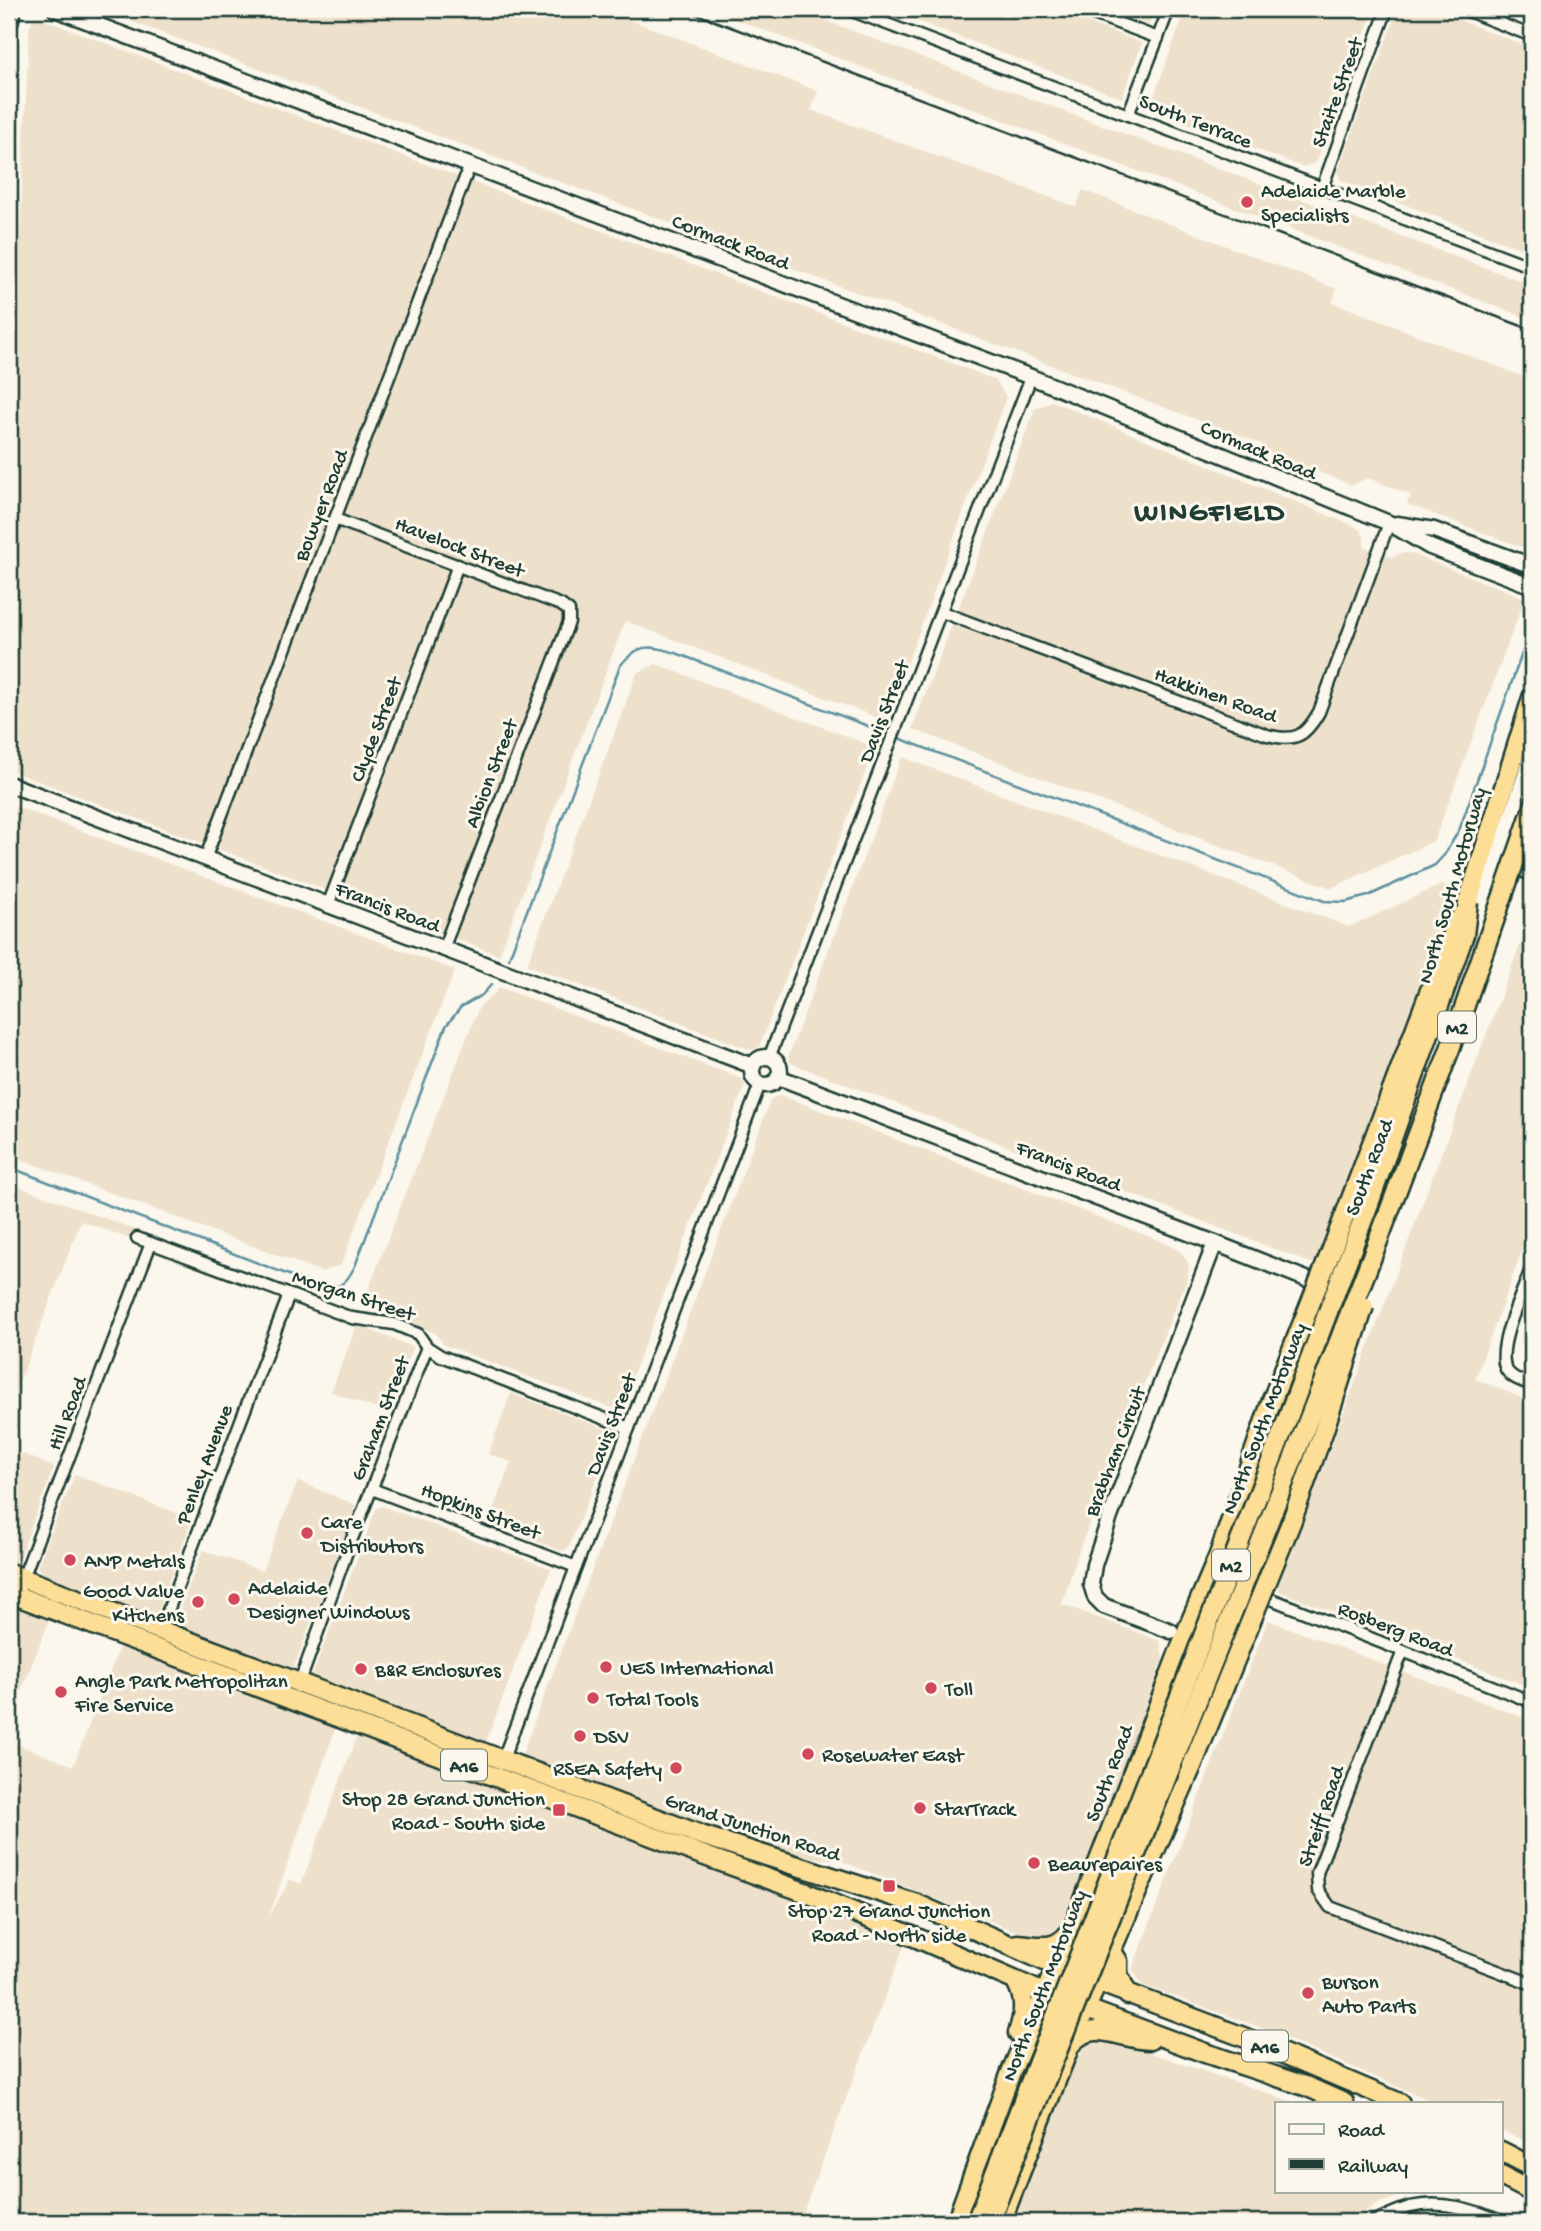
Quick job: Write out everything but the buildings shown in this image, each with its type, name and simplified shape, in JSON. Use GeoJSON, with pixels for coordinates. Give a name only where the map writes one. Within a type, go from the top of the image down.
{"type":"FeatureCollection","features":[{"type":"Feature","properties":{"kind":"highway","name":"North South Motorway"},"geometry":{"type":"LineString","coordinates":[[976,2222],[1370,1201],[1464,935],[1468,902],[1532,698]]}},
{"type":"Feature","properties":{"kind":"highway","name":"North South Motorway"},"geometry":{"type":"LineString","coordinates":[[989,2222],[1259,1547],[1378,1241],[1451,1046],[1532,811]]}},
{"type":"Feature","properties":{"kind":"highway","name":"South Road"},"geometry":{"type":"LineString","coordinates":[[956,2222],[1011,2072],[1075,1923],[1190,1623],[1219,1555],[1272,1401],[1448,940],[1468,902]]}},
{"type":"Feature","properties":{"kind":"highway"},"geometry":{"type":"LineString","coordinates":[[1001,2222],[1070,2045],[1192,1766],[1292,1520],[1363,1312],[1378,1241]]}},
{"type":"Feature","properties":{"kind":"highway","name":"Grand Junction Road"},"geometry":{"type":"LineString","coordinates":[[16,1576],[701,1835],[917,1904],[1097,1983],[1246,2038],[1398,2102]]}},
{"type":"Feature","properties":{"kind":"highway","name":"Grand Junction Road"},"geometry":{"type":"LineString","coordinates":[[12,1594],[818,1897],[1017,1983],[1171,2041],[1308,2087],[1343,2102]]}},
{"type":"Feature","properties":{"kind":"highway"},"geometry":{"type":"LineString","coordinates":[[1006,1944],[1052,1947],[1060,1942],[1075,1923]]}},
{"type":"Feature","properties":{"kind":"highway"},"geometry":{"type":"LineString","coordinates":[[1111,1951],[1118,1961],[1118,1974],[1128,1995]]}},
{"type":"Feature","properties":{"kind":"highway"},"geometry":{"type":"LineString","coordinates":[[1011,2072],[1013,2048],[1023,2011],[1023,1996],[1017,1983]]}},
{"type":"Feature","properties":{"kind":"highway"},"geometry":{"type":"LineString","coordinates":[[1027,2033],[1049,2024],[1060,2028],[1070,2045]]}},
{"type":"Feature","properties":{"kind":"highway"},"geometry":{"type":"LineString","coordinates":[[1070,2045],[1081,2033],[1089,2031],[1110,2032],[1138,2040],[1171,2041]]}},
{"type":"Feature","properties":{"kind":"highway"},"geometry":{"type":"LineString","coordinates":[[1502,2152],[1532,2167]]}},
{"type":"Feature","properties":{"kind":"highway"},"geometry":{"type":"LineString","coordinates":[[1502,2177],[1532,2192]]}},
{"type":"Feature","properties":{"kind":"street"},"geometry":{"type":"LineString","coordinates":[[9,33],[16,9]]}},
{"type":"Feature","properties":{"kind":"street","name":"Cormack Road"},"geometry":{"type":"LineString","coordinates":[[55,9],[1031,377],[1389,523],[1430,547],[1532,586]]}},
{"type":"Feature","properties":{"kind":"street","name":"South Terrace"},"geometry":{"type":"LineString","coordinates":[[846,9],[866,12],[1128,115],[1532,267]]}},
{"type":"Feature","properties":{"kind":"street"},"geometry":{"type":"LineString","coordinates":[[1080,9],[1157,38]]}},
{"type":"Feature","properties":{"kind":"street"},"geometry":{"type":"LineString","coordinates":[[1128,115],[1169,9]]}},
{"type":"Feature","properties":{"kind":"street","name":"Staite Street"},"geometry":{"type":"LineString","coordinates":[[1321,188],[1387,9]]}},
{"type":"Feature","properties":{"kind":"street"},"geometry":{"type":"LineString","coordinates":[[1463,9],[1532,36]]}},
{"type":"Feature","properties":{"kind":"street","name":"Bowyer Road"},"geometry":{"type":"LineString","coordinates":[[205,859],[470,165]]}},
{"type":"Feature","properties":{"kind":"street","name":"Davis Street"},"geometry":{"type":"LineString","coordinates":[[769,1058],[1031,377]]}},
{"type":"Feature","properties":{"kind":"street","name":"Havelock Street"},"geometry":{"type":"LineString","coordinates":[[335,519],[561,605],[569,611]]}},
{"type":"Feature","properties":{"kind":"street","name":"Cormack Road"},"geometry":{"type":"LineString","coordinates":[[1389,523],[1434,530],[1529,564]]}},
{"type":"Feature","properties":{"kind":"street","name":"Hakkinen Road"},"geometry":{"type":"LineString","coordinates":[[942,612],[1267,735],[1283,739],[1294,738],[1304,733],[1319,712],[1389,523]]}},
{"type":"Feature","properties":{"kind":"street","name":"Clyde Street"},"geometry":{"type":"LineString","coordinates":[[328,905],[458,565]]}},
{"type":"Feature","properties":{"kind":"street","name":"Albion Street"},"geometry":{"type":"LineString","coordinates":[[443,949],[569,622],[569,611]]}},
{"type":"Feature","properties":{"kind":"street","name":"South Road"},"geometry":{"type":"LineString","coordinates":[[1246,1589],[1239,1575],[1240,1562],[1426,1076],[1532,754]]}},
{"type":"Feature","properties":{"kind":"street","name":"Francis Road"},"geometry":{"type":"LineString","coordinates":[[9,784],[753,1066]]}},
{"type":"Feature","properties":{"kind":"street"},"geometry":{"type":"LineString","coordinates":[[1496,862],[1532,876]]}},
{"type":"Feature","properties":{"kind":"street"},"geometry":{"type":"LineString","coordinates":[[769,1058],[779,1067],[778,1077],[769,1085],[760,1084],[752,1074],[753,1066],[759,1059],[769,1058]]}},
{"type":"Feature","properties":{"kind":"street","name":"Francis Road"},"geometry":{"type":"LineString","coordinates":[[778,1077],[1344,1294]]}},
{"type":"Feature","properties":{"kind":"street","name":"Davis Street"},"geometry":{"type":"LineString","coordinates":[[496,1777],[760,1084]]}},
{"type":"Feature","properties":{"kind":"street","name":"Morgan Street"},"geometry":{"type":"LineString","coordinates":[[137,1238],[352,1318],[394,1324],[418,1334],[427,1347],[441,1356],[629,1428]]}},
{"type":"Feature","properties":{"kind":"street","name":"Hill Road"},"geometry":{"type":"LineString","coordinates":[[12,1594],[16,1576],[151,1243]]}},
{"type":"Feature","properties":{"kind":"street","name":"Brabham Circuit"},"geometry":{"type":"LineString","coordinates":[[1171,1630],[1104,1606],[1095,1597],[1091,1584],[1094,1565],[1110,1517],[1215,1243]]}},
{"type":"Feature","properties":{"kind":"street"},"geometry":{"type":"LineString","coordinates":[[1532,1266],[1506,1338],[1504,1352],[1505,1367],[1511,1376],[1532,1385]]}},
{"type":"Feature","properties":{"kind":"street","name":"Penley Avenue"},"geometry":{"type":"LineString","coordinates":[[154,1648],[289,1294]]}},
{"type":"Feature","properties":{"kind":"street","name":"Graham Street"},"geometry":{"type":"LineString","coordinates":[[293,1700],[427,1347]]}},
{"type":"Feature","properties":{"kind":"street","name":"Hopkins Street"},"geometry":{"type":"LineString","coordinates":[[372,1489],[576,1567]]}},
{"type":"Feature","properties":{"kind":"street","name":"Rosberg Road"},"geometry":{"type":"LineString","coordinates":[[1246,1589],[1532,1702]]}},
{"type":"Feature","properties":{"kind":"street"},"geometry":{"type":"LineString","coordinates":[[1179,1653],[1171,1630],[1182,1629],[1190,1623]]}},
{"type":"Feature","properties":{"kind":"street","name":"Streiff Road"},"geometry":{"type":"LineString","coordinates":[[1403,1651],[1317,1873],[1318,1890],[1330,1907],[1339,1911],[1532,1984]]}},
{"type":"Feature","properties":{"kind":"street"},"geometry":{"type":"LineString","coordinates":[[1373,2222],[1409,2207],[1439,2204],[1468,2208],[1503,2222]]}},
{"type":"Feature","properties":{"kind":"shaded area"},"geometry":{"type":"Polygon","coordinates":[[[98,9],[601,9],[818,91],[811,110],[1076,207],[1083,190],[1337,289],[1332,302],[1532,380],[1532,551],[1407,504],[1411,495],[1368,478],[1352,485],[1260,449],[1262,444],[98,9]]]}},
{"type":"Feature","properties":{"kind":"shaded area"},"geometry":{"type":"Polygon","coordinates":[[[708,9],[795,9],[1532,285],[1532,320],[708,9]]]}},
{"type":"Feature","properties":{"kind":"shaded area"},"geometry":{"type":"Polygon","coordinates":[[[885,9],[1052,9],[1142,43],[1122,98],[885,9]]]}},
{"type":"Feature","properties":{"kind":"shaded area"},"geometry":{"type":"Polygon","coordinates":[[[1107,9],[1155,9],[1149,25],[1107,9]]]}},
{"type":"Feature","properties":{"kind":"shaded area"},"geometry":{"type":"Polygon","coordinates":[[[1186,9],[1374,9],[1316,163],[1303,167],[1149,109],[1186,9]]]}},
{"type":"Feature","properties":{"kind":"shaded area"},"geometry":{"type":"Polygon","coordinates":[[[1398,9],[1430,9],[1532,48],[1532,253],[1342,181],[1339,177],[1338,170],[1398,9]]]}},
{"type":"Feature","properties":{"kind":"shaded area"},"geometry":{"type":"Polygon","coordinates":[[[1492,9],[1532,9],[1532,24],[1492,9]]]}},
{"type":"Feature","properties":{"kind":"shaded area"},"geometry":{"type":"Polygon","coordinates":[[[34,16],[996,380],[1006,397],[886,721],[625,621],[499,955],[9,770],[9,486],[29,29],[34,16]]]}},
{"type":"Feature","properties":{"kind":"shaded area"},"geometry":{"type":"Polygon","coordinates":[[[1052,401],[1354,526],[1361,531],[1364,547],[1392,557],[1410,553],[1525,598],[1434,841],[1331,888],[912,729],[1035,409],[1052,401]]]}},
{"type":"Feature","properties":{"kind":"shaded area"},"geometry":{"type":"Polygon","coordinates":[[[656,664],[875,747],[759,1047],[751,1050],[527,965],[637,673],[656,664]]]}},
{"type":"Feature","properties":{"kind":"shaded area"},"geometry":{"type":"Polygon","coordinates":[[[902,757],[1349,927],[1443,884],[1456,889],[1428,964],[1431,968],[1318,1260],[1311,1263],[791,1063],[788,1057],[902,757]]]}},
{"type":"Feature","properties":{"kind":"shaded area"},"geometry":{"type":"Polygon","coordinates":[[[9,804],[455,970],[341,1265],[322,1272],[9,1155],[9,804]]]}},
{"type":"Feature","properties":{"kind":"shaded area"},"geometry":{"type":"Polygon","coordinates":[[[1532,913],[1532,1223],[1475,1379],[1532,1402],[1532,1688],[1281,1592],[1278,1587],[1532,913]]]}},
{"type":"Feature","properties":{"kind":"shaded area"},"geometry":{"type":"Polygon","coordinates":[[[499,987],[742,1079],[745,1085],[622,1403],[614,1409],[444,1345],[435,1333],[362,1305],[479,1007],[499,987]]]}},
{"type":"Feature","properties":{"kind":"shaded area"},"geometry":{"type":"Polygon","coordinates":[[[780,1095],[1166,1243],[1181,1252],[1189,1264],[1187,1279],[1115,1455],[1062,1604],[1160,1641],[1163,1658],[1075,1899],[1061,1924],[1048,1936],[1025,1935],[839,1860],[801,1857],[715,1831],[524,1760],[522,1754],[771,1099],[780,1095]]]}},
{"type":"Feature","properties":{"kind":"shaded area"},"geometry":{"type":"Polygon","coordinates":[[[9,1183],[139,1231],[136,1241],[81,1221],[9,1409],[9,1183]]]}},
{"type":"Feature","properties":{"kind":"shaded area"},"geometry":{"type":"Polygon","coordinates":[[[1532,1307],[1532,1345],[1520,1340],[1532,1307]]]}},
{"type":"Feature","properties":{"kind":"shaded area"},"geometry":{"type":"Polygon","coordinates":[[[357,1325],[413,1347],[390,1414],[331,1392],[357,1325]]]}},
{"type":"Feature","properties":{"kind":"shaded area"},"geometry":{"type":"Polygon","coordinates":[[[511,1393],[605,1429],[612,1441],[568,1549],[561,1551],[488,1522],[511,1462],[488,1454],[511,1393]]]}},
{"type":"Feature","properties":{"kind":"shaded area"},"geometry":{"type":"Polygon","coordinates":[[[9,1448],[54,1467],[16,1566],[9,1563],[9,1448]]]}},
{"type":"Feature","properties":{"kind":"shaded area"},"geometry":{"type":"Polygon","coordinates":[[[75,1474],[192,1519],[155,1619],[44,1577],[37,1567],[75,1474]]]}},
{"type":"Feature","properties":{"kind":"shaded area"},"geometry":{"type":"Polygon","coordinates":[[[298,1481],[356,1505],[294,1667],[287,1670],[179,1629],[175,1622],[203,1550],[262,1571],[298,1481]]]}},
{"type":"Feature","properties":{"kind":"shaded area"},"geometry":{"type":"Polygon","coordinates":[[[382,1506],[551,1569],[485,1745],[311,1679],[376,1509],[382,1506]]]}},
{"type":"Feature","properties":{"kind":"shaded area"},"geometry":{"type":"Polygon","coordinates":[[[9,1603],[50,1619],[9,1722],[9,1603]]]}},
{"type":"Feature","properties":{"kind":"shaded area"},"geometry":{"type":"Polygon","coordinates":[[[1268,1620],[1532,1721],[1532,2143],[1502,2131],[1502,2102],[1434,2102],[1259,2027],[1142,1985],[1132,1969],[1268,1620]]]}},
{"type":"Feature","properties":{"kind":"shaded area"},"geometry":{"type":"Polygon","coordinates":[[[120,1646],[336,1727],[268,1919],[290,1879],[301,1884],[358,1733],[811,1906],[904,1946],[803,2212],[829,2222],[9,2222],[9,1741],[73,1766],[120,1646]]]}},
{"type":"Feature","properties":{"kind":"shaded area"},"geometry":{"type":"Polygon","coordinates":[[[1102,2040],[1131,2046],[1293,2102],[1275,2102],[1275,2192],[1423,2192],[1405,2194],[1378,2204],[1344,2222],[1010,2222],[1075,2062],[1087,2044],[1102,2040]]]}},
{"type":"Feature","properties":{"kind":"shaded area"},"geometry":{"type":"Polygon","coordinates":[[[1438,2192],[1464,2192],[1462,2196],[1438,2192]]]}},
{"type":"Feature","properties":{"kind":"waterway"},"geometry":{"type":"LineString","coordinates":[[896,737],[1324,901],[1345,902],[1368,896],[1435,865],[1445,854],[1460,828],[1532,625]]}},
{"type":"Feature","properties":{"kind":"waterway"},"geometry":{"type":"LineString","coordinates":[[509,958],[620,666],[633,653],[645,648],[676,653],[889,734]]}},
{"type":"Feature","properties":{"kind":"waterway"},"geometry":{"type":"LineString","coordinates":[[9,1167],[320,1287],[337,1286],[349,1277],[355,1266],[446,1026],[461,1007],[482,995],[492,984]]}},
{"type":"Feature","properties":{"kind":"railway"},"geometry":{"type":"LineString","coordinates":[[683,9],[1532,330]]}},
{"type":"Feature","properties":{"kind":"place","name":"Adelaide Marble Specialists"},"geometry":{"type":"Point","coordinates":[1247,202]}},
{"type":"Feature","properties":{"kind":"place","name":"Care Distributors"},"geometry":{"type":"Point","coordinates":[307,1533]}},
{"type":"Feature","properties":{"kind":"place","name":"ANP Metals"},"geometry":{"type":"Point","coordinates":[70,1560]}},
{"type":"Feature","properties":{"kind":"place","name":"Adelaide Designer Windows"},"geometry":{"type":"Point","coordinates":[234,1599]}},
{"type":"Feature","properties":{"kind":"place","name":"Good Value Kitchens"},"geometry":{"type":"Point","coordinates":[198,1602]}},
{"type":"Feature","properties":{"kind":"place","name":"UES International"},"geometry":{"type":"Point","coordinates":[606,1667]}},
{"type":"Feature","properties":{"kind":"place","name":"B&R Enclosures"},"geometry":{"type":"Point","coordinates":[361,1669]}},
{"type":"Feature","properties":{"kind":"place","name":"Toll"},"geometry":{"type":"Point","coordinates":[931,1688]}},
{"type":"Feature","properties":{"kind":"place","name":"Angle Park Metropolitan Fire Service"},"geometry":{"type":"Point","coordinates":[61,1692]}},
{"type":"Feature","properties":{"kind":"place","name":"Total Tools"},"geometry":{"type":"Point","coordinates":[593,1698]}},
{"type":"Feature","properties":{"kind":"place","name":"DSV"},"geometry":{"type":"Point","coordinates":[580,1736]}},
{"type":"Feature","properties":{"kind":"place","name":"Rosewater East"},"geometry":{"type":"Point","coordinates":[808,1754]}},
{"type":"Feature","properties":{"kind":"place","name":"RSEA Safety"},"geometry":{"type":"Point","coordinates":[676,1768]}},
{"type":"Feature","properties":{"kind":"place","name":"StarTrack"},"geometry":{"type":"Point","coordinates":[920,1808]}},
{"type":"Feature","properties":{"kind":"place","name":"Stop 28 Grand Junction Road - South side"},"geometry":{"type":"Point","coordinates":[559,1810]}},
{"type":"Feature","properties":{"kind":"place","name":"Beaurepaires"},"geometry":{"type":"Point","coordinates":[1034,1863]}},
{"type":"Feature","properties":{"kind":"place","name":"Stop 27 Grand Junction Road - North side"},"geometry":{"type":"Point","coordinates":[889,1886]}},
{"type":"Feature","properties":{"kind":"place","name":"Burson Auto Parts"},"geometry":{"type":"Point","coordinates":[1308,1993]}},
{"type":"Feature","properties":{"kind":"district","name":"WINGFIELD"},"geometry":{"type":"Point","coordinates":[1210,510]}}]}
